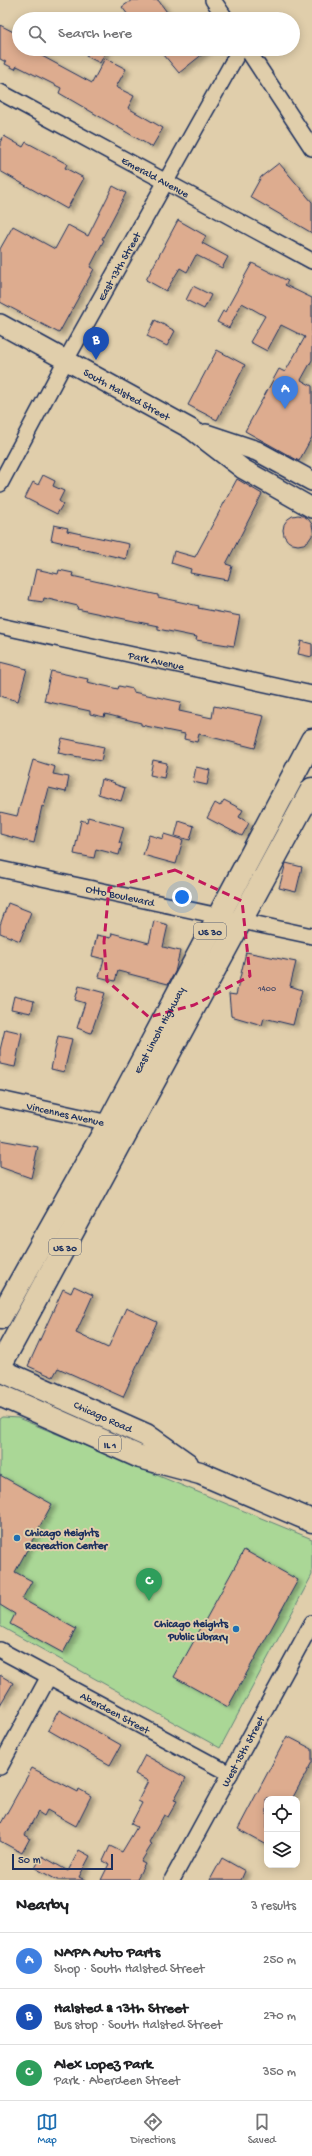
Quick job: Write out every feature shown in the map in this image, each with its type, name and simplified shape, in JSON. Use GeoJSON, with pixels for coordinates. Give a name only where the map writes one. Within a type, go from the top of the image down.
{"type":"FeatureCollection","features":[{"type":"Feature","properties":{"kind":"main road","name":"East Lincoln Highway"},"geometry":{"type":"LineString","coordinates":[[0,1318],[108,1123],[312,740]]}},
{"type":"Feature","properties":{"kind":"main road","name":"East Lincoln Highway"},"geometry":{"type":"LineString","coordinates":[[0,1366],[242,921],[312,789]]}},
{"type":"Feature","properties":{"kind":"main road","name":"Chicago Road"},"geometry":{"type":"LineString","coordinates":[[0,1370],[146,1435],[200,1472]]}},
{"type":"Feature","properties":{"kind":"main road","name":"Chicago Road"},"geometry":{"type":"LineString","coordinates":[[0,1395],[140,1457],[200,1472],[312,1521]]}},
{"type":"Feature","properties":{"kind":"street"},"geometry":{"type":"LineString","coordinates":[[213,0],[221,12]]}},
{"type":"Feature","properties":{"kind":"street","name":"East 13th Street"},"geometry":{"type":"LineString","coordinates":[[0,484],[164,182],[236,56]]}},
{"type":"Feature","properties":{"kind":"street"},"geometry":{"type":"LineString","coordinates":[[252,56],[312,148]]}},
{"type":"Feature","properties":{"kind":"street","name":"Emerald Avenue"},"geometry":{"type":"LineString","coordinates":[[0,92],[312,261]]}},
{"type":"Feature","properties":{"kind":"street","name":"South Halsted Street"},"geometry":{"type":"LineString","coordinates":[[0,324],[191,429],[243,469],[312,508]]}},
{"type":"Feature","properties":{"kind":"street","name":"South Halsted Street"},"geometry":{"type":"LineString","coordinates":[[191,429],[257,452],[312,482]]}},
{"type":"Feature","properties":{"kind":"street","name":"Park Avenue"},"geometry":{"type":"LineString","coordinates":[[0,626],[312,694]]}},
{"type":"Feature","properties":{"kind":"street","name":"Otto Boulevard"},"geometry":{"type":"LineString","coordinates":[[0,869],[312,936]]}},
{"type":"Feature","properties":{"kind":"street","name":"Vincennes Avenue"},"geometry":{"type":"LineString","coordinates":[[0,1099],[130,1127]]}},
{"type":"Feature","properties":{"kind":"street","name":"West 15th Street"},"geometry":{"type":"LineString","coordinates":[[172,1880],[312,1623]]}},
{"type":"Feature","properties":{"kind":"street","name":"Aberdeen Street"},"geometry":{"type":"LineString","coordinates":[[0,1650],[230,1774]]}},
{"type":"Feature","properties":{"kind":"street"},"geometry":{"type":"LineString","coordinates":[[0,1767],[49,1676]]}},
{"type":"Feature","properties":{"kind":"highlighted area"},"geometry":{"type":"Polygon","coordinates":[[[175,870],[242,901],[250,976],[194,1005],[149,1017],[107,981],[104,942],[109,888],[175,870]]]}},
{"type":"Feature","properties":{"kind":"green space"},"geometry":{"type":"Polygon","coordinates":[[[3,1417],[18,1418],[312,1539],[312,1575],[220,1748],[0,1626],[0,1419],[3,1417]]]}},
{"type":"Feature","properties":{"kind":"building"},"geometry":{"type":"Polygon","coordinates":[[[132,0],[158,0],[167,12],[126,12],[122,7],[132,0]]]}},
{"type":"Feature","properties":{"kind":"building"},"geometry":{"type":"Polygon","coordinates":[[[0,25],[12,31],[12,56],[42,56],[92,83],[105,58],[126,69],[116,87],[134,96],[128,108],[163,128],[152,147],[59,93],[61,88],[17,66],[15,69],[5,64],[6,62],[0,59],[0,25]]]}},
{"type":"Feature","properties":{"kind":"building"},"geometry":{"type":"Polygon","coordinates":[[[86,56],[104,56],[100,63],[86,56]]]}},
{"type":"Feature","properties":{"kind":"building"},"geometry":{"type":"Polygon","coordinates":[[[165,56],[200,56],[179,73],[165,56]]]}},
{"type":"Feature","properties":{"kind":"building"},"geometry":{"type":"Polygon","coordinates":[[[4,136],[23,147],[26,142],[67,164],[65,168],[84,178],[67,209],[0,171],[0,142],[4,136]]]}},
{"type":"Feature","properties":{"kind":"building"},"geometry":{"type":"Polygon","coordinates":[[[279,163],[312,202],[312,233],[250,197],[261,177],[279,163]]]}},
{"type":"Feature","properties":{"kind":"building"},"geometry":{"type":"Polygon","coordinates":[[[113,186],[126,193],[102,239],[104,240],[90,267],[94,269],[59,333],[0,302],[0,249],[13,226],[55,249],[68,225],[88,236],[113,186]]]}},
{"type":"Feature","properties":{"kind":"building"},"geometry":{"type":"Polygon","coordinates":[[[178,220],[206,236],[202,243],[228,257],[222,268],[196,255],[187,272],[180,268],[166,291],[146,280],[178,220]]]}},
{"type":"Feature","properties":{"kind":"building"},"geometry":{"type":"Polygon","coordinates":[[[252,263],[288,281],[285,285],[312,298],[312,360],[301,380],[312,386],[312,437],[299,461],[245,431],[279,369],[285,372],[305,337],[281,325],[267,351],[250,342],[265,316],[242,303],[229,328],[217,322],[223,311],[225,312],[252,263]]]}},
{"type":"Feature","properties":{"kind":"building"},"geometry":{"type":"Polygon","coordinates":[[[193,286],[211,295],[204,309],[186,300],[193,286]]]}},
{"type":"Feature","properties":{"kind":"building"},"geometry":{"type":"Polygon","coordinates":[[[155,320],[175,331],[167,346],[147,336],[155,320]]]}},
{"type":"Feature","properties":{"kind":"building"},"geometry":{"type":"Polygon","coordinates":[[[217,350],[245,365],[217,420],[188,405],[217,350]]]}},
{"type":"Feature","properties":{"kind":"building"},"geometry":{"type":"Polygon","coordinates":[[[43,475],[55,481],[53,486],[64,491],[59,501],[63,504],[57,514],[25,498],[33,482],[38,485],[43,475]]]}},
{"type":"Feature","properties":{"kind":"building"},"geometry":{"type":"Polygon","coordinates":[[[237,479],[262,494],[226,564],[232,566],[228,580],[190,573],[191,569],[171,563],[174,551],[195,557],[237,479]]]}},
{"type":"Feature","properties":{"kind":"building"},"geometry":{"type":"Polygon","coordinates":[[[298,515],[309,519],[313,530],[309,541],[298,545],[287,541],[283,530],[287,519],[298,515]]]}},
{"type":"Feature","properties":{"kind":"building"},"geometry":{"type":"Polygon","coordinates":[[[54,525],[68,528],[67,531],[129,544],[126,559],[77,548],[78,546],[51,540],[54,525]]]}},
{"type":"Feature","properties":{"kind":"building"},"geometry":{"type":"Polygon","coordinates":[[[36,569],[58,574],[59,570],[73,573],[72,576],[158,595],[158,597],[199,606],[198,608],[240,616],[234,646],[196,640],[197,637],[158,629],[158,626],[77,609],[78,606],[44,598],[43,602],[29,600],[36,569]]]}},
{"type":"Feature","properties":{"kind":"building"},"geometry":{"type":"Polygon","coordinates":[[[301,641],[312,644],[312,657],[298,654],[301,641]]]}},
{"type":"Feature","properties":{"kind":"building"},"geometry":{"type":"Polygon","coordinates":[[[0,662],[27,669],[18,701],[0,696],[0,662]]]}},
{"type":"Feature","properties":{"kind":"building"},"geometry":{"type":"Polygon","coordinates":[[[51,671],[88,679],[87,682],[118,689],[119,686],[133,689],[133,692],[181,702],[179,711],[212,718],[214,706],[264,716],[255,748],[199,734],[197,742],[184,739],[185,734],[141,725],[141,723],[105,714],[104,717],[90,714],[90,711],[44,701],[51,671]]]}},
{"type":"Feature","properties":{"kind":"building"},"geometry":{"type":"Polygon","coordinates":[[[62,738],[104,747],[101,761],[58,753],[62,738]]]}},
{"type":"Feature","properties":{"kind":"building"},"geometry":{"type":"Polygon","coordinates":[[[33,760],[55,767],[53,774],[69,777],[66,792],[49,788],[44,807],[42,806],[34,843],[0,834],[0,812],[17,816],[33,760]]]}},
{"type":"Feature","properties":{"kind":"building"},"geometry":{"type":"Polygon","coordinates":[[[153,760],[167,763],[164,778],[150,775],[153,760]]]}},
{"type":"Feature","properties":{"kind":"building"},"geometry":{"type":"Polygon","coordinates":[[[196,767],[210,770],[207,785],[193,782],[196,767]]]}},
{"type":"Feature","properties":{"kind":"building"},"geometry":{"type":"Polygon","coordinates":[[[101,779],[125,788],[121,801],[98,794],[101,779]]]}},
{"type":"Feature","properties":{"kind":"building"},"geometry":{"type":"Polygon","coordinates":[[[224,800],[243,810],[239,817],[249,823],[242,836],[207,818],[215,803],[220,806],[224,800]]]}},
{"type":"Feature","properties":{"kind":"building"},"geometry":{"type":"Polygon","coordinates":[[[88,817],[124,827],[119,843],[122,843],[119,855],[96,849],[94,858],[74,854],[81,820],[87,822],[88,817]]]}},
{"type":"Feature","properties":{"kind":"building"},"geometry":{"type":"Polygon","coordinates":[[[179,821],[194,826],[190,840],[175,836],[179,821]]]}},
{"type":"Feature","properties":{"kind":"building"},"geometry":{"type":"Polygon","coordinates":[[[164,834],[183,840],[176,864],[143,855],[149,835],[163,839],[164,834]]]}},
{"type":"Feature","properties":{"kind":"building"},"geometry":{"type":"Polygon","coordinates":[[[286,863],[302,867],[296,892],[279,888],[286,863]]]}},
{"type":"Feature","properties":{"kind":"building"},"geometry":{"type":"Polygon","coordinates":[[[8,903],[31,912],[20,941],[0,933],[0,925],[8,903]]]}},
{"type":"Feature","properties":{"kind":"building"},"geometry":{"type":"Polygon","coordinates":[[[154,921],[168,925],[163,947],[180,951],[175,972],[168,984],[118,971],[115,981],[99,977],[104,959],[92,956],[97,935],[111,938],[112,933],[149,943],[154,921]]]}},
{"type":"Feature","properties":{"kind":"building"},"geometry":{"type":"Polygon","coordinates":[[[246,952],[296,962],[290,986],[302,990],[293,1025],[264,1018],[262,1025],[231,1016],[229,994],[236,995],[246,952]]]}},
{"type":"Feature","properties":{"kind":"building"},"geometry":{"type":"Polygon","coordinates":[[[79,986],[105,993],[91,1033],[77,1028],[85,1003],[75,1000],[79,986]]]}},
{"type":"Feature","properties":{"kind":"building"},"geometry":{"type":"Polygon","coordinates":[[[14,996],[34,1001],[31,1013],[11,1009],[14,996]]]}},
{"type":"Feature","properties":{"kind":"building"},"geometry":{"type":"Polygon","coordinates":[[[5,1029],[22,1033],[15,1067],[0,1064],[0,1050],[5,1029]]]}},
{"type":"Feature","properties":{"kind":"building"},"geometry":{"type":"Polygon","coordinates":[[[58,1036],[72,1039],[64,1072],[51,1069],[58,1036]]]}},
{"type":"Feature","properties":{"kind":"building"},"geometry":{"type":"Polygon","coordinates":[[[0,1140],[38,1147],[31,1178],[0,1167],[0,1140]]]}},
{"type":"Feature","properties":{"kind":"building"},"geometry":{"type":"Polygon","coordinates":[[[74,1286],[93,1295],[76,1333],[108,1348],[126,1308],[157,1322],[123,1397],[58,1368],[53,1377],[28,1366],[63,1289],[71,1293],[74,1286]]]}},
{"type":"Feature","properties":{"kind":"building","name":"Chicago Heights Recreation Center"},"geometry":{"type":"Polygon","coordinates":[[[0,1475],[52,1504],[15,1572],[32,1581],[22,1599],[76,1629],[63,1653],[10,1624],[15,1614],[0,1605],[0,1475]]]}},
{"type":"Feature","properties":{"kind":"building","name":"Chicago Heights Public Library"},"geometry":{"type":"Polygon","coordinates":[[[244,1550],[298,1580],[228,1707],[174,1677],[244,1550]]]}},
{"type":"Feature","properties":{"kind":"building"},"geometry":{"type":"Polygon","coordinates":[[[0,1675],[13,1683],[0,1705],[0,1675]]]}},
{"type":"Feature","properties":{"kind":"building"},"geometry":{"type":"Polygon","coordinates":[[[59,1710],[121,1745],[110,1765],[48,1730],[59,1710]]]}},
{"type":"Feature","properties":{"kind":"building"},"geometry":{"type":"Polygon","coordinates":[[[287,1736],[312,1749],[312,1762],[294,1796],[264,1796],[264,1843],[238,1829],[287,1736]]]}},
{"type":"Feature","properties":{"kind":"building"},"geometry":{"type":"Polygon","coordinates":[[[145,1755],[186,1778],[174,1800],[177,1801],[168,1817],[164,1815],[149,1842],[152,1844],[141,1862],[145,1864],[136,1880],[101,1880],[109,1864],[103,1861],[110,1846],[122,1852],[137,1827],[131,1824],[142,1803],[138,1801],[148,1781],[135,1774],[145,1755]]]}},
{"type":"Feature","properties":{"kind":"building"},"geometry":{"type":"Polygon","coordinates":[[[32,1768],[78,1792],[79,1789],[91,1796],[76,1826],[47,1810],[44,1816],[38,1812],[25,1835],[30,1838],[22,1853],[0,1841],[0,1825],[32,1768]]]}},
{"type":"Feature","properties":{"kind":"building"},"geometry":{"type":"Polygon","coordinates":[[[79,1850],[90,1856],[79,1877],[85,1880],[57,1880],[35,1868],[42,1856],[68,1871],[79,1850]]]}},
{"type":"Feature","properties":{"kind":"building"},"geometry":{"type":"Polygon","coordinates":[[[222,1858],[245,1871],[241,1880],[210,1880],[222,1858]]]}},
{"type":"Feature","properties":{"kind":"place","name":"Halsted & 13th Street"},"geometry":{"type":"Point","coordinates":[96,360]}},
{"type":"Feature","properties":{"kind":"place","name":"NAPA Auto Parts"},"geometry":{"type":"Point","coordinates":[285,409]}},
{"type":"Feature","properties":{"kind":"place","name":"Chicago Heights Recreation Center"},"geometry":{"type":"Point","coordinates":[17,1538]}},
{"type":"Feature","properties":{"kind":"place","name":"Alex Lopez Park"},"geometry":{"type":"Point","coordinates":[149,1601]}},
{"type":"Feature","properties":{"kind":"place","name":"Chicago Heights Public Library"},"geometry":{"type":"Point","coordinates":[236,1629]}}]}
